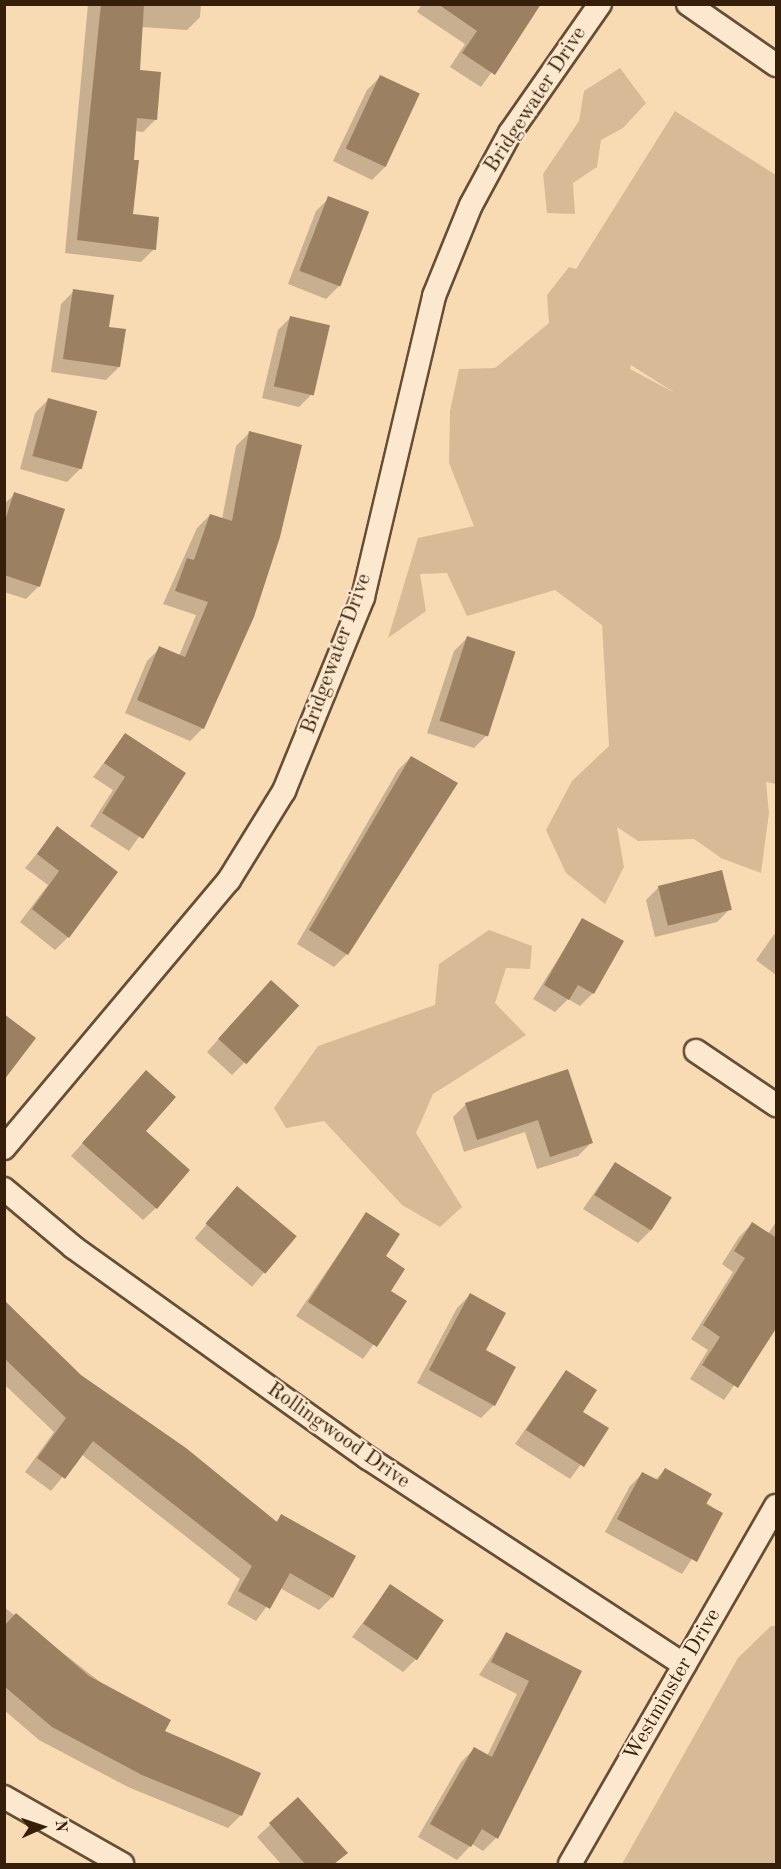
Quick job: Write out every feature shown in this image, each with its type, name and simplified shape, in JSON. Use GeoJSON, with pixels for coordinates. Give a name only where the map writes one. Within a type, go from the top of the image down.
{"type":"FeatureCollection","features":[{"type":"Feature","properties":{"kind":"street","name":"Bridgewater Drive"},"geometry":{"type":"LineString","coordinates":[[4,1148],[229,880],[285,791],[363,597],[431,307],[463,225],[510,133],[600,4]]}},
{"type":"Feature","properties":{"kind":"street"},"geometry":{"type":"LineString","coordinates":[[688,4],[777,65]]}},
{"type":"Feature","properties":{"kind":"street"},"geometry":{"type":"LineString","coordinates":[[696,1051],[777,1105]]}},
{"type":"Feature","properties":{"kind":"street","name":"Rollingwood Drive"},"geometry":{"type":"LineString","coordinates":[[4,1189],[73,1247],[368,1458],[684,1665]]}},
{"type":"Feature","properties":{"kind":"street","name":"Westminster Drive"},"geometry":{"type":"LineString","coordinates":[[570,1864],[777,1506]]}},
{"type":"Feature","properties":{"kind":"street"},"geometry":{"type":"LineString","coordinates":[[4,1797],[122,1864]]}},
{"type":"Feature","properties":{"kind":"shaded area"},"geometry":{"type":"Polygon","coordinates":[[[620,68],[646,103],[623,128],[601,140],[597,167],[573,183],[575,214],[547,213],[543,174],[579,121],[584,91],[620,68]]]}},
{"type":"Feature","properties":{"kind":"shaded area"},"geometry":{"type":"Polygon","coordinates":[[[675,111],[776,175],[776,784],[766,782],[769,813],[761,873],[721,858],[694,839],[638,841],[617,827],[624,867],[605,904],[566,873],[546,830],[572,781],[609,746],[602,625],[555,590],[467,616],[447,573],[420,574],[426,611],[388,638],[418,538],[474,526],[449,463],[450,411],[459,369],[495,368],[549,323],[547,295],[569,267],[576,269],[675,111]],[[631,365],[630,369],[675,393],[631,365]]]}},
{"type":"Feature","properties":{"kind":"shaded area"},"geometry":{"type":"Polygon","coordinates":[[[489,930],[532,946],[530,969],[506,968],[495,1003],[526,1035],[433,1094],[416,1133],[462,1207],[440,1227],[402,1205],[324,1121],[286,1128],[274,1108],[318,1046],[435,1005],[439,964],[489,930]]]}},
{"type":"Feature","properties":{"kind":"shaded area"},"geometry":{"type":"Polygon","coordinates":[[[771,1626],[776,1626],[776,1864],[622,1864],[738,1658],[771,1626]]]}},
{"type":"Feature","properties":{"kind":"building"},"geometry":{"type":"Polygon","coordinates":[[[101,4],[144,4],[140,70],[161,72],[157,120],[137,118],[134,160],[139,160],[133,214],[159,217],[156,250],[77,240],[101,4]]]}},
{"type":"Feature","properties":{"kind":"building"},"geometry":{"type":"Polygon","coordinates":[[[438,4],[541,4],[495,75],[462,53],[477,31],[438,4]]]}},
{"type":"Feature","properties":{"kind":"building"},"geometry":{"type":"Polygon","coordinates":[[[380,75],[420,94],[386,167],[346,148],[380,75]]]}},
{"type":"Feature","properties":{"kind":"building"},"geometry":{"type":"Polygon","coordinates":[[[328,196],[369,212],[340,286],[299,271],[328,196]]]}},
{"type":"Feature","properties":{"kind":"building"},"geometry":{"type":"Polygon","coordinates":[[[73,289],[114,295],[109,327],[126,329],[120,367],[63,359],[73,289]]]}},
{"type":"Feature","properties":{"kind":"building"},"geometry":{"type":"Polygon","coordinates":[[[290,316],[330,325],[314,395],[274,386],[290,316]]]}},
{"type":"Feature","properties":{"kind":"building"},"geometry":{"type":"Polygon","coordinates":[[[48,398],[97,411],[82,469],[32,456],[48,398]]]}},
{"type":"Feature","properties":{"kind":"building"},"geometry":{"type":"Polygon","coordinates":[[[249,431],[302,445],[280,537],[254,617],[204,729],[137,700],[159,646],[185,657],[208,602],[175,591],[187,558],[194,560],[210,514],[232,521],[249,431]]]}},
{"type":"Feature","properties":{"kind":"building"},"geometry":{"type":"Polygon","coordinates":[[[14,492],[65,509],[40,587],[4,575],[4,524],[14,492]]]}},
{"type":"Feature","properties":{"kind":"building"},"geometry":{"type":"Polygon","coordinates":[[[467,636],[516,652],[488,736],[439,721],[467,636]]]}},
{"type":"Feature","properties":{"kind":"building"},"geometry":{"type":"Polygon","coordinates":[[[125,733],[186,773],[143,839],[102,813],[125,777],[104,763],[125,733]]]}},
{"type":"Feature","properties":{"kind":"building"},"geometry":{"type":"Polygon","coordinates":[[[411,756],[458,783],[348,955],[309,930],[411,756]]]}},
{"type":"Feature","properties":{"kind":"building"},"geometry":{"type":"Polygon","coordinates":[[[57,826],[118,872],[69,938],[32,909],[59,871],[37,854],[57,826]]]}},
{"type":"Feature","properties":{"kind":"building"},"geometry":{"type":"Polygon","coordinates":[[[722,870],[732,910],[668,926],[658,886],[722,870]]]}},
{"type":"Feature","properties":{"kind":"building"},"geometry":{"type":"Polygon","coordinates":[[[582,918],[624,941],[594,994],[578,985],[569,1000],[544,985],[582,918]]]}},
{"type":"Feature","properties":{"kind":"building"},"geometry":{"type":"Polygon","coordinates":[[[271,980],[299,1005],[246,1064],[218,1039],[271,980]]]}},
{"type":"Feature","properties":{"kind":"building"},"geometry":{"type":"Polygon","coordinates":[[[4,1014],[36,1038],[4,1080],[4,1014]]]}},
{"type":"Feature","properties":{"kind":"building"},"geometry":{"type":"Polygon","coordinates":[[[568,1069],[593,1143],[550,1157],[538,1120],[477,1140],[465,1103],[568,1069]]]}},
{"type":"Feature","properties":{"kind":"building"},"geometry":{"type":"Polygon","coordinates":[[[146,1070],[176,1097],[146,1131],[190,1170],[157,1209],[82,1143],[146,1070]]]}},
{"type":"Feature","properties":{"kind":"building"},"geometry":{"type":"Polygon","coordinates":[[[615,1162],[672,1198],[651,1231],[594,1195],[615,1162]]]}},
{"type":"Feature","properties":{"kind":"building"},"geometry":{"type":"Polygon","coordinates":[[[237,1186],[297,1236],[265,1274],[206,1224],[237,1186]]]}},
{"type":"Feature","properties":{"kind":"building"},"geometry":{"type":"Polygon","coordinates":[[[366,1212],[400,1234],[386,1256],[405,1269],[391,1291],[407,1301],[377,1347],[308,1302],[366,1212]]]}},
{"type":"Feature","properties":{"kind":"building"},"geometry":{"type":"Polygon","coordinates":[[[752,1222],[777,1238],[777,1327],[738,1388],[702,1365],[720,1337],[703,1325],[745,1258],[734,1251],[752,1222]]]}},
{"type":"Feature","properties":{"kind":"building"},"geometry":{"type":"Polygon","coordinates":[[[470,1293],[506,1313],[486,1350],[516,1367],[495,1406],[429,1370],[470,1293]]]}},
{"type":"Feature","properties":{"kind":"building"},"geometry":{"type":"Polygon","coordinates":[[[4,1300],[81,1375],[186,1448],[277,1522],[281,1514],[356,1556],[333,1598],[290,1573],[270,1609],[238,1591],[252,1566],[93,1441],[65,1479],[37,1458],[66,1418],[4,1358],[4,1300]]]}},
{"type":"Feature","properties":{"kind":"building"},"geometry":{"type":"Polygon","coordinates":[[[566,1370],[597,1390],[583,1412],[609,1428],[584,1467],[526,1430],[566,1370]]]}},
{"type":"Feature","properties":{"kind":"building"},"geometry":{"type":"Polygon","coordinates":[[[665,1468],[712,1494],[706,1504],[723,1513],[697,1562],[617,1519],[642,1472],[658,1480],[665,1468]]]}},
{"type":"Feature","properties":{"kind":"building"},"geometry":{"type":"Polygon","coordinates":[[[390,1584],[444,1620],[417,1660],[363,1624],[390,1584]]]}},
{"type":"Feature","properties":{"kind":"building"},"geometry":{"type":"Polygon","coordinates":[[[16,1613],[89,1676],[171,1720],[165,1731],[261,1773],[242,1816],[142,1775],[52,1727],[4,1686],[4,1626],[16,1613]]]}},
{"type":"Feature","properties":{"kind":"building"},"geometry":{"type":"Polygon","coordinates":[[[506,1632],[582,1671],[498,1839],[482,1829],[471,1847],[430,1824],[474,1747],[492,1757],[529,1681],[491,1662],[506,1632]]]}},
{"type":"Feature","properties":{"kind":"building"},"geometry":{"type":"Polygon","coordinates":[[[298,1797],[348,1853],[334,1864],[305,1864],[269,1823],[298,1797]]]}}]}
